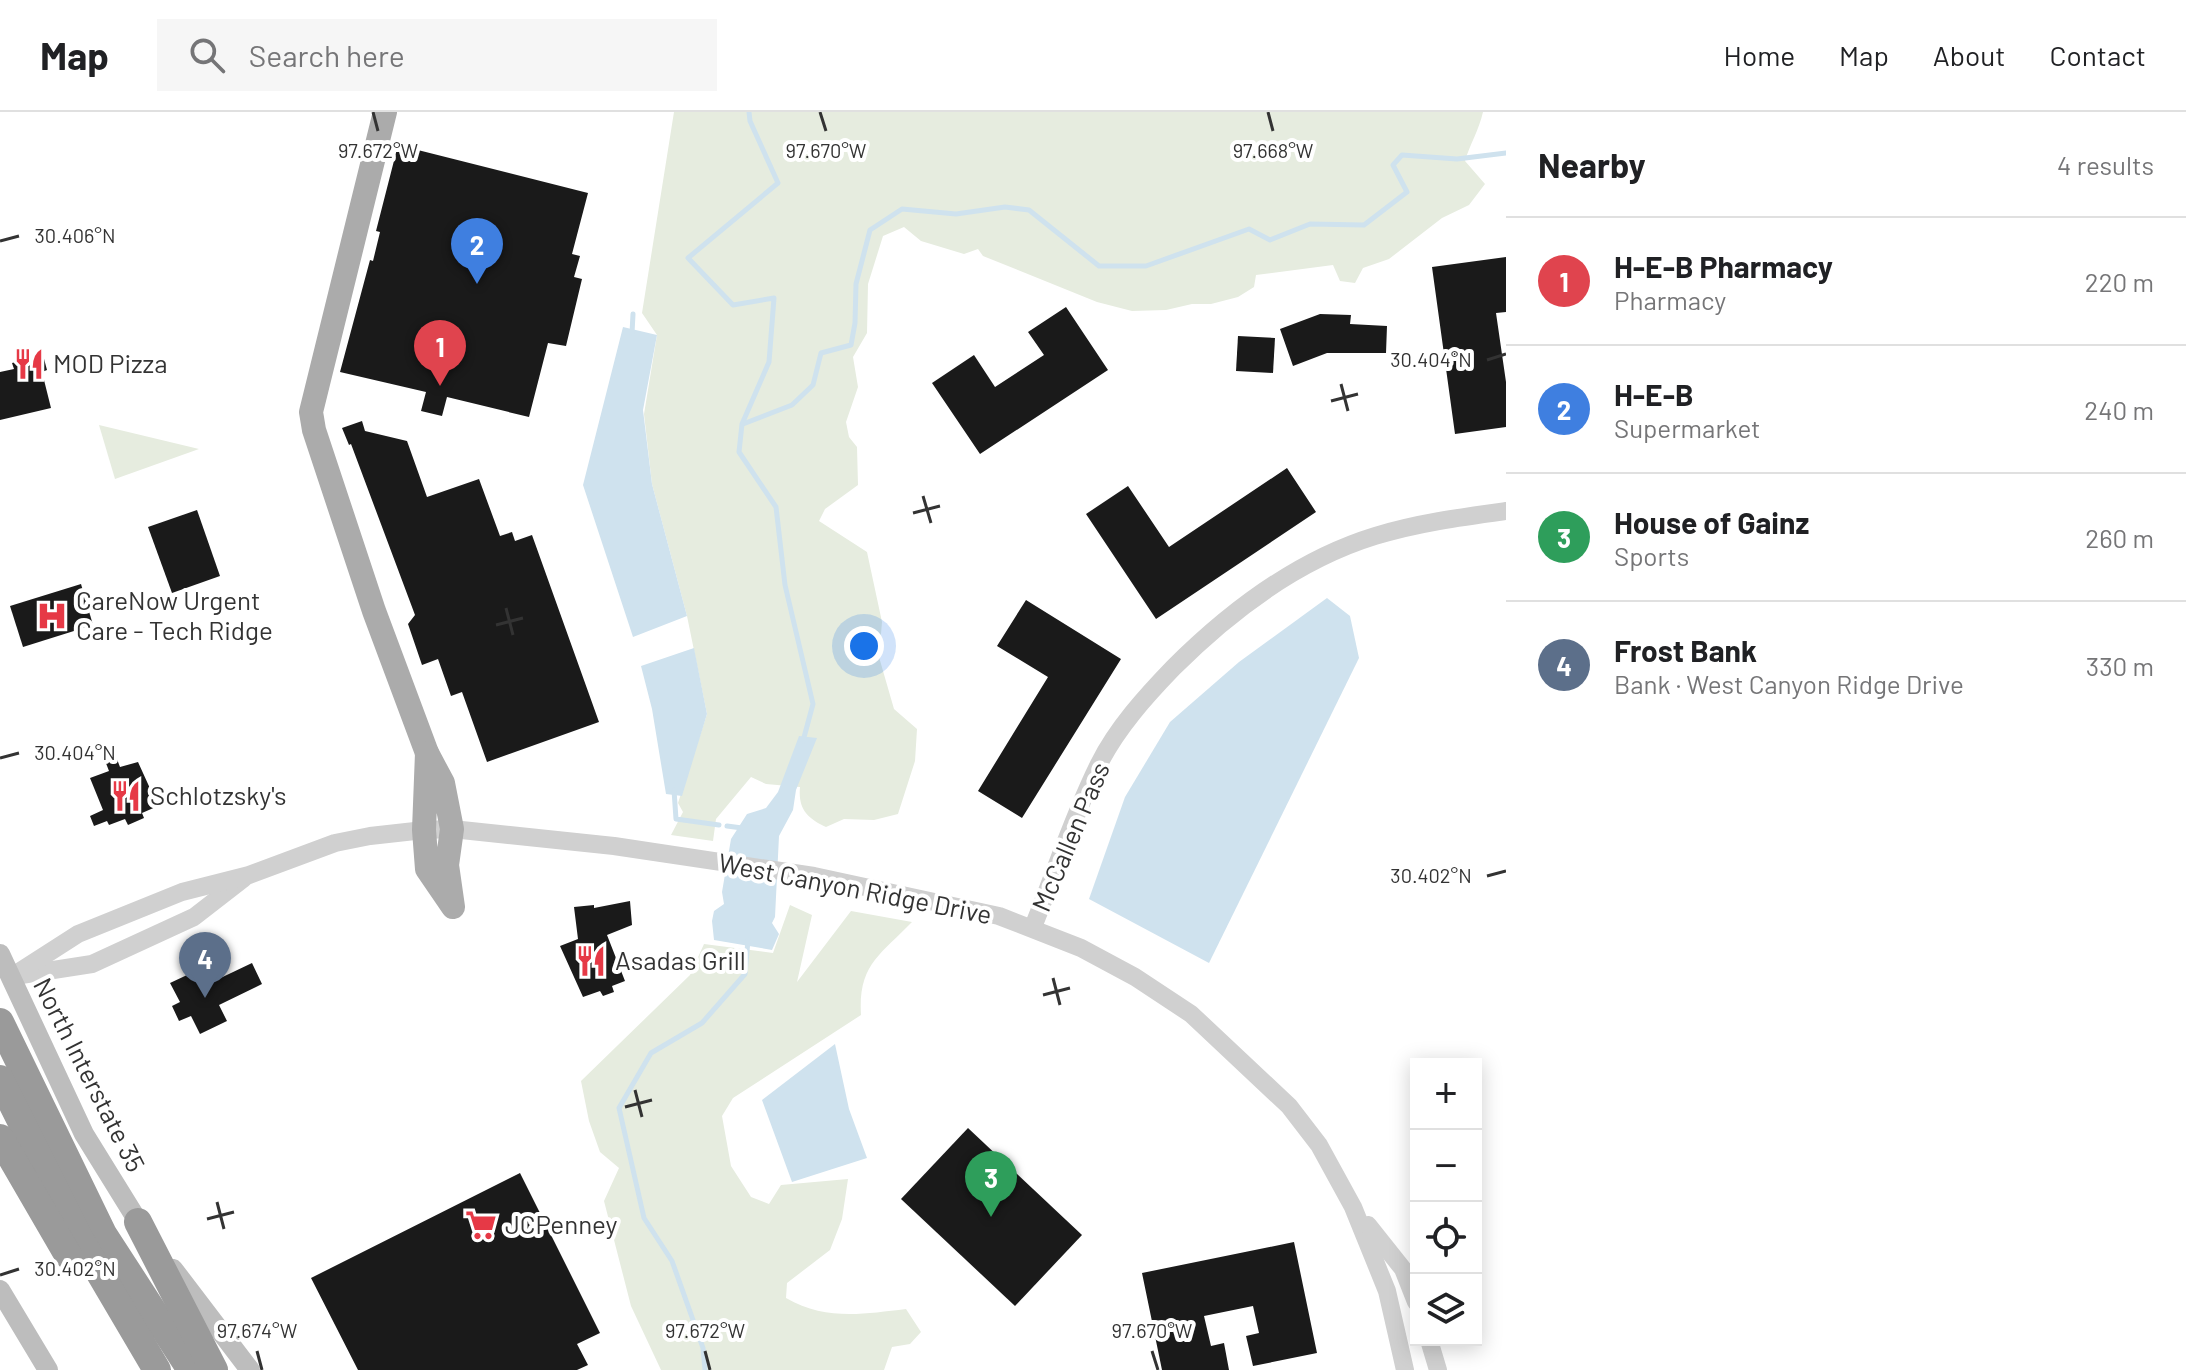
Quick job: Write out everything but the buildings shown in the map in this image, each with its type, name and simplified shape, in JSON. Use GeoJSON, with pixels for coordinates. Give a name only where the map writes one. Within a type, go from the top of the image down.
{"type":"FeatureCollection","features":[{"type":"Feature","properties":{"kind":"highway"},"geometry":{"type":"LineString","coordinates":[[0,1022],[103,1234],[191,1370]]}},
{"type":"Feature","properties":{"kind":"highway"},"geometry":{"type":"LineString","coordinates":[[0,1079],[81,1241],[157,1370]]}},
{"type":"Feature","properties":{"kind":"highway"},"geometry":{"type":"LineString","coordinates":[[0,1138],[114,1334],[140,1370]]}},
{"type":"Feature","properties":{"kind":"highway"},"geometry":{"type":"LineString","coordinates":[[138,1222],[214,1370]]}},
{"type":"Feature","properties":{"kind":"main road"},"geometry":{"type":"LineString","coordinates":[[385,112],[311,412],[314,430],[372,604],[427,753],[443,783],[452,829],[447,865],[453,907],[427,869],[424,830],[427,753]]}},
{"type":"Feature","properties":{"kind":"main road","name":"North Interstate 35"},"geometry":{"type":"LineString","coordinates":[[0,954],[84,1134],[138,1222],[250,1370]]}},
{"type":"Feature","properties":{"kind":"main road"},"geometry":{"type":"LineString","coordinates":[[0,1290],[48,1370]]}},
{"type":"Feature","properties":{"kind":"street","name":"McCallen Pass"},"geometry":{"type":"LineString","coordinates":[[1033,927],[1100,762],[1143,699],[1209,632],[1260,593],[1310,563],[1373,536],[1438,520],[1506,511]]}},
{"type":"Feature","properties":{"kind":"street","name":"West Canyon Ridge Drive"},"geometry":{"type":"LineString","coordinates":[[11,977],[78,934],[182,892],[249,875],[335,843],[424,830],[452,829],[664,854],[807,875],[948,904],[1033,927],[1121,969],[1191,1014],[1289,1106],[1319,1145],[1353,1207],[1387,1291],[1405,1370]]}},
{"type":"Feature","properties":{"kind":"street","name":"West Canyon Ridge Drive"},"geometry":{"type":"LineString","coordinates":[[11,977],[92,964],[194,917],[249,875]]}},
{"type":"Feature","properties":{"kind":"street","name":"West Canyon Ridge Drive"},"geometry":{"type":"LineString","coordinates":[[1353,1207],[1403,1269],[1410,1287]]}},
{"type":"Feature","properties":{"kind":"street"},"geometry":{"type":"LineString","coordinates":[[1431,1346],[1438,1370]]}},
{"type":"Feature","properties":{"kind":"shaded area"},"geometry":{"type":"Polygon","coordinates":[[[674,112],[1483,112],[1465,161],[1485,184],[1469,205],[1442,218],[1389,259],[1363,268],[1355,283],[1340,281],[1333,265],[1256,275],[1254,287],[1238,297],[1166,310],[1132,311],[1097,302],[983,256],[978,249],[964,254],[921,241],[904,227],[883,236],[868,284],[867,333],[853,357],[858,387],[846,422],[849,437],[857,447],[858,485],[825,509],[819,521],[867,552],[882,622],[879,657],[894,709],[917,729],[915,761],[898,814],[874,820],[844,819],[826,827],[805,812],[800,787],[766,784],[751,777],[716,819],[713,841],[671,835],[683,812],[678,803],[707,714],[687,616],[652,484],[644,414],[657,335],[642,313],[674,112]]]}},
{"type":"Feature","properties":{"kind":"shaded area"},"geometry":{"type":"Polygon","coordinates":[[[99,425],[199,449],[115,479],[99,425]]]}},
{"type":"Feature","properties":{"kind":"shaded area"},"geometry":{"type":"Polygon","coordinates":[[[790,905],[812,915],[797,982],[851,911],[912,922],[867,972],[861,1015],[733,1098],[722,1116],[731,1166],[751,1197],[769,1204],[781,1185],[848,1179],[842,1219],[830,1250],[787,1283],[786,1298],[830,1313],[860,1314],[906,1309],[921,1332],[910,1344],[892,1347],[884,1370],[661,1370],[631,1306],[604,1201],[619,1168],[600,1152],[589,1121],[581,1081],[690,975],[704,944],[773,953],[790,905]]]}},
{"type":"Feature","properties":{"kind":"water"},"geometry":{"type":"Polygon","coordinates":[[[623,327],[657,335],[643,410],[652,484],[687,616],[633,637],[583,485],[623,327]]]}},
{"type":"Feature","properties":{"kind":"water"},"geometry":{"type":"Polygon","coordinates":[[[1327,598],[1350,616],[1359,658],[1209,963],[1089,899],[1125,797],[1170,722],[1239,662],[1327,598]]]}},
{"type":"Feature","properties":{"kind":"water"},"geometry":{"type":"Polygon","coordinates":[[[694,648],[707,714],[682,796],[666,794],[652,709],[641,666],[694,648]]]}},
{"type":"Feature","properties":{"kind":"water"},"geometry":{"type":"Polygon","coordinates":[[[799,736],[817,738],[796,790],[793,810],[779,836],[775,917],[772,923],[779,934],[772,950],[714,940],[712,921],[714,911],[724,904],[722,892],[731,839],[747,814],[766,808],[778,792],[799,736]]]}},
{"type":"Feature","properties":{"kind":"water"},"geometry":{"type":"Polygon","coordinates":[[[835,1044],[849,1109],[867,1158],[792,1182],[762,1100],[835,1044]]]}},
{"type":"Feature","properties":{"kind":"waterway"},"geometry":{"type":"LineString","coordinates":[[749,112],[750,121],[778,183],[688,258],[733,305],[774,298],[769,362],[742,424],[739,452],[776,507],[785,585],[813,704],[803,741]]}},
{"type":"Feature","properties":{"kind":"waterway"},"geometry":{"type":"LineString","coordinates":[[743,424],[792,405],[813,385],[821,353],[851,345],[856,284],[870,230],[902,209],[956,214],[1005,207],[1029,210],[1099,266],[1146,266],[1249,229],[1270,240],[1310,224],[1364,225],[1407,192],[1393,165],[1402,155],[1457,159],[1506,153]]}},
{"type":"Feature","properties":{"kind":"waterway"},"geometry":{"type":"LineString","coordinates":[[632,333],[633,314]]}},
{"type":"Feature","properties":{"kind":"waterway"},"geometry":{"type":"LineString","coordinates":[[674,790],[676,819],[719,825]]}},
{"type":"Feature","properties":{"kind":"waterway"},"geometry":{"type":"LineString","coordinates":[[727,826],[742,828]]}},
{"type":"Feature","properties":{"kind":"waterway"},"geometry":{"type":"LineString","coordinates":[[705,1370],[703,1348],[672,1261],[644,1218],[619,1108],[651,1053],[702,1023],[745,974],[748,940]]}},
{"type":"Feature","properties":{"kind":"place","name":"H-E-B"},"geometry":{"type":"Point","coordinates":[477,284]}},
{"type":"Feature","properties":{"kind":"place","name":"MOD Pizza"},"geometry":{"type":"Point","coordinates":[29,364]}},
{"type":"Feature","properties":{"kind":"place","name":"H-E-B Pharmacy"},"geometry":{"type":"Point","coordinates":[440,386]}},
{"type":"Feature","properties":{"kind":"place","name":"CareNow Urgent Care - Tech Ridge"},"geometry":{"type":"Point","coordinates":[52,616]}},
{"type":"Feature","properties":{"kind":"place","name":"Schlotzsky's"},"geometry":{"type":"Point","coordinates":[126,796]}},
{"type":"Feature","properties":{"kind":"place","name":"Asadas Grill"},"geometry":{"type":"Point","coordinates":[591,961]}},
{"type":"Feature","properties":{"kind":"place","name":"Frost Bank"},"geometry":{"type":"Point","coordinates":[205,998]}},
{"type":"Feature","properties":{"kind":"place","name":"House of Gainz"},"geometry":{"type":"Point","coordinates":[991,1217]}},
{"type":"Feature","properties":{"kind":"place","name":"JCPenney"},"geometry":{"type":"Point","coordinates":[481,1225]}}]}
